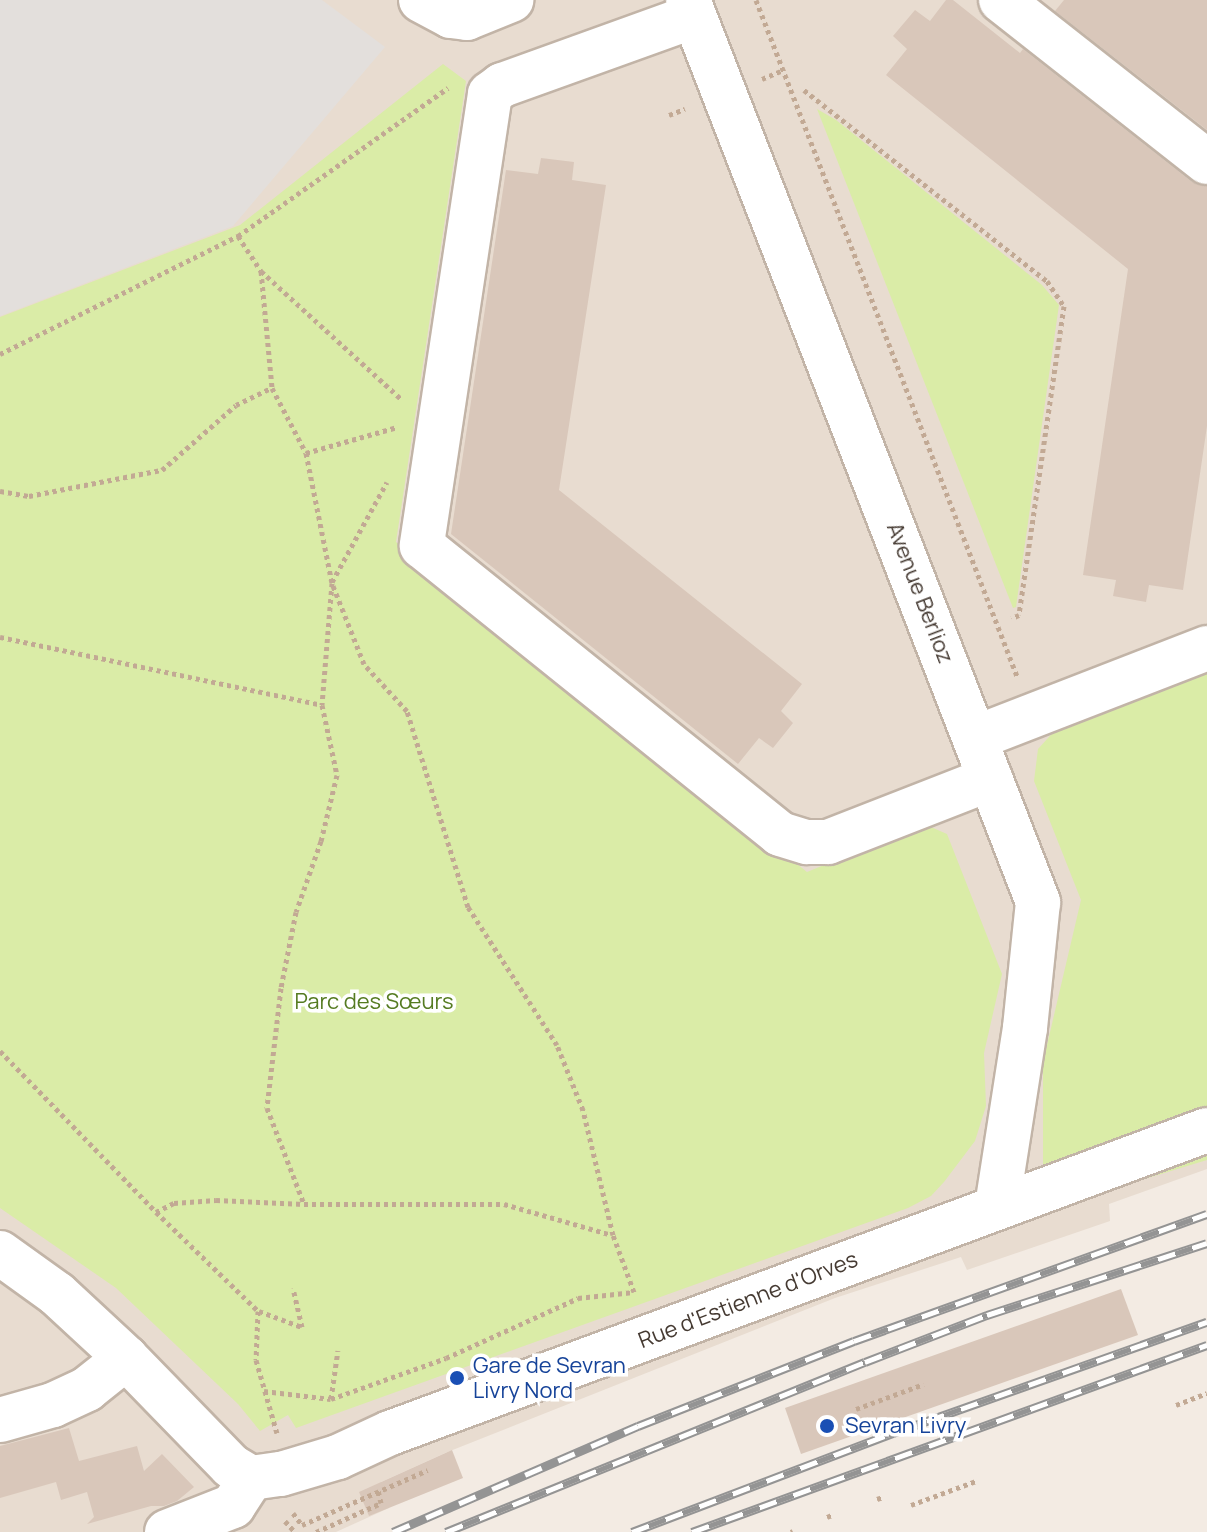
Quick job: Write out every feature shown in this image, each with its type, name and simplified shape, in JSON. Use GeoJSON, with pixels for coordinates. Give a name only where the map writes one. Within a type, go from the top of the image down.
{"type":"FeatureCollection","features":[{"type":"Feature","properties":{"kind":"street"},"geometry":{"type":"LineString","coordinates":[[421,0],[451,16],[467,18],[511,0]]}},
{"type":"Feature","properties":{"kind":"street"},"geometry":{"type":"LineString","coordinates":[[646,0],[665,5],[688,5]]}},
{"type":"Feature","properties":{"kind":"street"},"geometry":{"type":"LineString","coordinates":[[1001,0],[1207,162]]}},
{"type":"Feature","properties":{"kind":"street"},"geometry":{"type":"LineString","coordinates":[[688,5],[502,85],[490,94],[422,546],[780,834],[807,842],[828,842],[990,779]]}},
{"type":"Feature","properties":{"kind":"street","name":"Avenue Berlioz"},"geometry":{"type":"LineString","coordinates":[[688,5],[1038,902],[1025,1028],[997,1206]]}},
{"type":"Feature","properties":{"kind":"street"},"geometry":{"type":"LineString","coordinates":[[975,738],[1207,646]]}},
{"type":"Feature","properties":{"kind":"street","name":"Rue d'Estienne d'Orves"},"geometry":{"type":"LineString","coordinates":[[251,1478],[281,1474],[338,1457],[390,1433],[1207,1130]]}},
{"type":"Feature","properties":{"kind":"street"},"geometry":{"type":"LineString","coordinates":[[0,1253],[57,1294],[126,1358],[231,1466],[251,1478],[233,1506],[167,1532]]}},
{"type":"Feature","properties":{"kind":"street"},"geometry":{"type":"LineString","coordinates":[[0,1420],[53,1405],[87,1389],[126,1358]]}},
{"type":"Feature","properties":{"kind":"path"},"geometry":{"type":"LineString","coordinates":[[756,0],[1032,714]]}},
{"type":"Feature","properties":{"kind":"path"},"geometry":{"type":"LineString","coordinates":[[0,354],[238,236],[449,87]]}},
{"type":"Feature","properties":{"kind":"path"},"geometry":{"type":"LineString","coordinates":[[804,90],[1047,281],[1064,306],[1019,615],[1012,618]]}},
{"type":"Feature","properties":{"kind":"path"},"geometry":{"type":"LineString","coordinates":[[238,236],[261,271],[278,283],[410,409]]}},
{"type":"Feature","properties":{"kind":"path"},"geometry":{"type":"LineString","coordinates":[[261,271],[272,388],[306,453],[332,583],[364,664],[407,711],[468,907],[557,1045],[583,1110],[613,1235],[634,1292],[578,1298],[446,1358],[331,1399],[264,1391]]}},
{"type":"Feature","properties":{"kind":"path"},"geometry":{"type":"LineString","coordinates":[[0,491],[29,496],[162,470],[236,405],[272,388]]}},
{"type":"Feature","properties":{"kind":"path"},"geometry":{"type":"LineString","coordinates":[[306,453],[407,424]]}},
{"type":"Feature","properties":{"kind":"path"},"geometry":{"type":"LineString","coordinates":[[304,1204],[267,1108],[281,988],[296,912],[321,841],[337,775],[322,705],[332,583],[392,474]]}},
{"type":"Feature","properties":{"kind":"path"},"geometry":{"type":"LineString","coordinates":[[0,637],[322,705]]}},
{"type":"Feature","properties":{"kind":"path"},"geometry":{"type":"LineString","coordinates":[[0,1051],[156,1212],[258,1311],[302,1327],[293,1288]]}},
{"type":"Feature","properties":{"kind":"path"},"geometry":{"type":"LineString","coordinates":[[156,1212],[174,1203],[216,1200],[304,1204],[504,1204],[613,1235]]}},
{"type":"Feature","properties":{"kind":"path"},"geometry":{"type":"LineString","coordinates":[[258,1311],[256,1360],[278,1438]]}},
{"type":"Feature","properties":{"kind":"path"},"geometry":{"type":"LineString","coordinates":[[331,1399],[338,1350]]}},
{"type":"Feature","properties":{"kind":"path"},"geometry":{"type":"LineString","coordinates":[[856,1409],[924,1384]]}},
{"type":"Feature","properties":{"kind":"path"},"geometry":{"type":"LineString","coordinates":[[1176,1405],[1207,1393]]}},
{"type":"Feature","properties":{"kind":"path"},"geometry":{"type":"LineString","coordinates":[[293,1512],[302,1525],[428,1470]]}},
{"type":"Feature","properties":{"kind":"path"},"geometry":{"type":"LineString","coordinates":[[911,1505],[976,1481]]}},
{"type":"Feature","properties":{"kind":"path"},"geometry":{"type":"LineString","coordinates":[[316,1532],[381,1503],[378,1490]]}},
{"type":"Feature","properties":{"kind":"path"},"geometry":{"type":"LineString","coordinates":[[285,1521],[295,1532]]}},
{"type":"Feature","properties":{"kind":"shaded area"},"geometry":{"type":"Polygon","coordinates":[[[0,0],[1207,0],[1207,1169],[1109,1204],[1110,1221],[967,1270],[961,1257],[835,1298],[445,1453],[381,1482],[389,1508],[336,1532],[0,1532],[0,0]]]}},
{"type":"Feature","properties":{"kind":"shaded area"},"geometry":{"type":"Polygon","coordinates":[[[0,0],[322,0],[385,47],[233,226],[0,316],[0,0]]]}},
{"type":"Feature","properties":{"kind":"green space","name":"Parc des Sœurs"},"geometry":{"type":"Polygon","coordinates":[[[443,64],[466,81],[396,542],[807,872],[924,824],[947,834],[1002,974],[984,1053],[986,1106],[975,1141],[944,1182],[931,1196],[908,1208],[296,1428],[288,1415],[260,1431],[238,1404],[116,1288],[0,1208],[0,317],[240,225],[443,64]]]}},
{"type":"Feature","properties":{"kind":"green space"},"geometry":{"type":"Polygon","coordinates":[[[817,109],[836,120],[1042,285],[1059,305],[1016,607],[1013,608],[817,109]]]}},
{"type":"Feature","properties":{"kind":"green space"},"geometry":{"type":"Polygon","coordinates":[[[1207,672],[1207,1160],[1043,1210],[1043,1062],[1081,900],[1034,781],[1038,749],[1058,727],[1207,672]]]}},
{"type":"Feature","properties":{"kind":"building"},"geometry":{"type":"Polygon","coordinates":[[[946,0],[953,0],[1020,53],[1023,49],[1192,182],[1207,186],[1207,426],[1183,590],[1149,585],[1146,602],[1113,596],[1116,580],[1083,575],[1128,269],[886,75],[907,49],[893,36],[915,10],[930,21],[946,0]]]}},
{"type":"Feature","properties":{"kind":"building"},"geometry":{"type":"Polygon","coordinates":[[[1064,0],[1207,0],[1207,130],[1055,11],[1064,0]]]}},
{"type":"Feature","properties":{"kind":"building"},"geometry":{"type":"Polygon","coordinates":[[[541,158],[574,162],[572,180],[606,185],[559,490],[802,684],[781,711],[793,723],[773,748],[759,738],[738,764],[451,534],[506,170],[538,174],[541,158]]]}},
{"type":"Feature","properties":{"kind":"building"},"geometry":{"type":"Polygon","coordinates":[[[1121,1289],[1138,1335],[801,1454],[785,1408],[1121,1289]]]}},
{"type":"Feature","properties":{"kind":"building"},"geometry":{"type":"Polygon","coordinates":[[[69,1428],[79,1461],[137,1446],[144,1471],[162,1454],[194,1487],[177,1501],[164,1506],[151,1506],[87,1524],[94,1517],[87,1492],[61,1500],[56,1482],[0,1498],[0,1446],[69,1428]]]}},
{"type":"Feature","properties":{"kind":"building"},"geometry":{"type":"Polygon","coordinates":[[[452,1450],[463,1478],[369,1516],[359,1492],[452,1450]]]}},
{"type":"Feature","properties":{"kind":"railway"},"geometry":{"type":"LineString","coordinates":[[393,1532],[638,1426],[854,1341],[1207,1214]]}},
{"type":"Feature","properties":{"kind":"railway"},"geometry":{"type":"LineString","coordinates":[[446,1532],[987,1315],[1207,1243]]}},
{"type":"Feature","properties":{"kind":"railway"},"geometry":{"type":"LineString","coordinates":[[632,1532],[893,1433],[1207,1322]]}},
{"type":"Feature","properties":{"kind":"railway"},"geometry":{"type":"LineString","coordinates":[[692,1532],[1207,1345]]}},
{"type":"Feature","properties":{"kind":"place","name":"Gare de Sevran Livry Nord"},"geometry":{"type":"Point","coordinates":[457,1378]}},
{"type":"Feature","properties":{"kind":"place","name":"Sevran Livry"},"geometry":{"type":"Point","coordinates":[827,1426]}}]}
